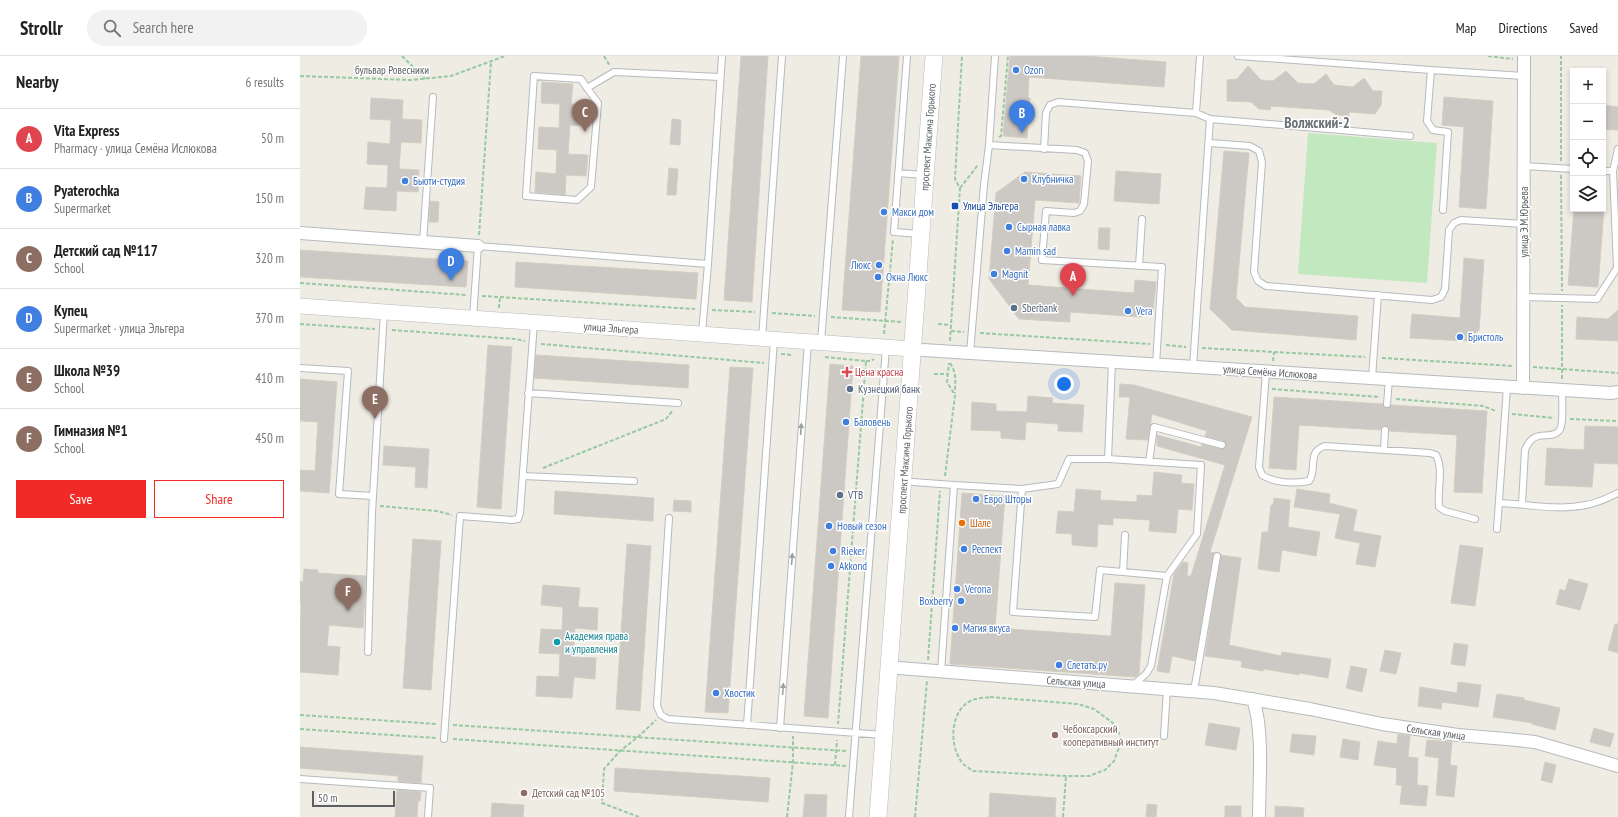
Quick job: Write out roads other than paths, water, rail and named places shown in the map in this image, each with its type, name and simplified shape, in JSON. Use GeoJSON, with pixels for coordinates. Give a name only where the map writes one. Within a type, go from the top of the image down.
{"type":"FeatureCollection","features":[{"type":"Feature","properties":{"kind":"main road","name":"проспект Максима Горького"},"geometry":{"type":"LineString","coordinates":[[894,668],[913,482],[922,234],[934,56]]}},
{"type":"Feature","properties":{"kind":"main road","name":"проспект Максима Горького"},"geometry":{"type":"LineString","coordinates":[[888,817],[889,736],[894,668],[918,349],[944,56]]}},
{"type":"Feature","properties":{"kind":"main road","name":"проспект Максима Горького"},"geometry":{"type":"LineString","coordinates":[[878,817],[889,736]]}},
{"type":"Feature","properties":{"kind":"street","name":"улица Э.М.Юрьева"},"geometry":{"type":"LineString","coordinates":[[1523,388],[1524,58]]}},
{"type":"Feature","properties":{"kind":"street"},"geometry":{"type":"LineString","coordinates":[[300,233],[478,246]]}},
{"type":"Feature","properties":{"kind":"street","name":"улица Эльгера"},"geometry":{"type":"LineString","coordinates":[[300,306],[702,335],[771,344],[818,347],[885,341],[918,349]]}},
{"type":"Feature","properties":{"kind":"street","name":"улица Семёна Ислюкова"},"geometry":{"type":"LineString","coordinates":[[918,349],[1523,388],[1611,393],[1618,392]]}},
{"type":"Feature","properties":{"kind":"street","name":"Сельская улица"},"geometry":{"type":"LineString","coordinates":[[894,668],[1214,693],[1382,724],[1458,735],[1506,738],[1535,742],[1618,766]]}},
{"type":"Feature","properties":{"kind":"street"},"geometry":{"type":"LineString","coordinates":[[1253,699],[1257,710],[1259,730],[1259,817]]}},
{"type":"Feature","properties":{"kind":"lane"},"geometry":{"type":"LineString","coordinates":[[702,335],[722,56]]}},
{"type":"Feature","properties":{"kind":"lane"},"geometry":{"type":"LineString","coordinates":[[747,725],[771,344],[782,56]]}},
{"type":"Feature","properties":{"kind":"lane"},"geometry":{"type":"LineString","coordinates":[[780,728],[818,347],[843,56]]}},
{"type":"Feature","properties":{"kind":"lane"},"geometry":{"type":"LineString","coordinates":[[907,56],[894,232],[922,234]]}},
{"type":"Feature","properties":{"kind":"lane"},"geometry":{"type":"LineString","coordinates":[[970,353],[984,185],[989,145],[995,56]]}},
{"type":"Feature","properties":{"kind":"lane"},"geometry":{"type":"LineString","coordinates":[[1196,114],[1200,56]]}},
{"type":"Feature","properties":{"kind":"lane"},"geometry":{"type":"LineString","coordinates":[[1238,56],[1524,76]]}},
{"type":"Feature","properties":{"kind":"lane"},"geometry":{"type":"LineString","coordinates":[[1431,70],[1427,121],[1433,130],[1448,132],[1443,210]]}},
{"type":"Feature","properties":{"kind":"lane"},"geometry":{"type":"LineString","coordinates":[[587,88],[614,72],[720,77]]}},
{"type":"Feature","properties":{"kind":"lane"},"geometry":{"type":"LineString","coordinates":[[534,76],[581,78],[587,88],[598,103],[591,187],[577,200],[526,196],[534,76]]}},
{"type":"Feature","properties":{"kind":"lane"},"geometry":{"type":"LineString","coordinates":[[423,242],[433,97]]}},
{"type":"Feature","properties":{"kind":"lane"},"geometry":{"type":"LineString","coordinates":[[1044,149],[1046,113],[1050,105],[1058,102],[1196,114],[1210,119],[1410,136]]}},
{"type":"Feature","properties":{"kind":"lane"},"geometry":{"type":"LineString","coordinates":[[1193,367],[1210,143],[1210,119]]}},
{"type":"Feature","properties":{"kind":"lane"},"geometry":{"type":"LineString","coordinates":[[1210,143],[1250,146],[1259,151],[1262,162],[1254,272],[1258,281],[1266,286],[1432,300],[1441,297],[1445,289],[1449,230],[1454,223],[1461,220],[1524,224]]}},
{"type":"Feature","properties":{"kind":"lane"},"geometry":{"type":"LineString","coordinates":[[989,145],[1077,150],[1085,153],[1088,161],[1084,204],[1080,211],[1074,213],[1046,211],[1042,260],[1162,267],[1156,365]]}},
{"type":"Feature","properties":{"kind":"lane"},"geometry":{"type":"LineString","coordinates":[[1523,297],[1597,299],[1617,267],[1613,171],[1618,149]]}},
{"type":"Feature","properties":{"kind":"lane"},"geometry":{"type":"LineString","coordinates":[[1524,166],[1570,169]]}},
{"type":"Feature","properties":{"kind":"lane"},"geometry":{"type":"LineString","coordinates":[[1606,171],[1613,171]]}},
{"type":"Feature","properties":{"kind":"lane"},"geometry":{"type":"LineString","coordinates":[[898,173],[926,175]]}},
{"type":"Feature","properties":{"kind":"lane"},"geometry":{"type":"LineString","coordinates":[[1139,266],[1142,219]]}},
{"type":"Feature","properties":{"kind":"lane"},"geometry":{"type":"LineString","coordinates":[[473,318],[478,246],[708,264]]}},
{"type":"Feature","properties":{"kind":"lane"},"geometry":{"type":"LineString","coordinates":[[1372,378],[1378,295]]}},
{"type":"Feature","properties":{"kind":"lane"},"geometry":{"type":"LineString","coordinates":[[368,652],[372,505],[384,312]]}},
{"type":"Feature","properties":{"kind":"lane"},"geometry":{"type":"LineString","coordinates":[[444,739],[460,516],[512,520],[518,519],[520,513],[534,323]]}},
{"type":"Feature","properties":{"kind":"lane"},"geometry":{"type":"LineString","coordinates":[[850,817],[885,341]]}},
{"type":"Feature","properties":{"kind":"lane"},"geometry":{"type":"LineString","coordinates":[[1108,458],[1112,362]]}},
{"type":"Feature","properties":{"kind":"lane"},"geometry":{"type":"LineString","coordinates":[[300,368],[348,371],[339,494],[373,496]]}},
{"type":"Feature","properties":{"kind":"lane"},"geometry":{"type":"LineString","coordinates":[[1266,372],[1259,467],[1262,475],[1267,479],[1275,481],[1309,481],[1312,477],[1314,456],[1318,448],[1325,446],[1430,453],[1436,455],[1440,468],[1438,497],[1439,507],[1445,511],[1475,519]]}},
{"type":"Feature","properties":{"kind":"lane"},"geometry":{"type":"LineString","coordinates":[[1387,401],[1388,379]]}},
{"type":"Feature","properties":{"kind":"lane"},"geometry":{"type":"LineString","coordinates":[[1497,529],[1508,386]]}},
{"type":"Feature","properties":{"kind":"lane"},"geometry":{"type":"LineString","coordinates":[[1522,504],[1525,450],[1528,443],[1534,438],[1541,435],[1554,434],[1559,431],[1562,418],[1562,390]]}},
{"type":"Feature","properties":{"kind":"lane"},"geometry":{"type":"LineString","coordinates":[[528,393],[678,403]]}},
{"type":"Feature","properties":{"kind":"lane"},"geometry":{"type":"LineString","coordinates":[[1150,462],[1154,427],[1222,445]]}},
{"type":"Feature","properties":{"kind":"lane"},"geometry":{"type":"LineString","coordinates":[[1384,450],[1385,430]]}},
{"type":"Feature","properties":{"kind":"lane"},"geometry":{"type":"LineString","coordinates":[[913,482],[1022,490],[1058,484],[1069,459],[1108,458],[1201,465],[1197,534],[1167,576],[1151,666],[1146,674],[1132,686]]}},
{"type":"Feature","properties":{"kind":"lane"},"geometry":{"type":"LineString","coordinates":[[522,476],[634,481]]}},
{"type":"Feature","properties":{"kind":"lane"},"geometry":{"type":"LineString","coordinates":[[941,672],[954,485]]}},
{"type":"Feature","properties":{"kind":"lane"},"geometry":{"type":"LineString","coordinates":[[1022,490],[1013,612],[1095,617],[1100,570],[1167,576]]}},
{"type":"Feature","properties":{"kind":"lane"},"geometry":{"type":"LineString","coordinates":[[1499,503],[1563,508],[1587,505],[1618,493]]}},
{"type":"Feature","properties":{"kind":"lane"},"geometry":{"type":"LineString","coordinates":[[669,518],[657,706],[661,715],[668,719],[889,736]]}},
{"type":"Feature","properties":{"kind":"lane"},"geometry":{"type":"LineString","coordinates":[[1123,572],[1125,535]]}},
{"type":"Feature","properties":{"kind":"lane"},"geometry":{"type":"LineString","coordinates":[[1194,691],[1217,556]]}},
{"type":"Feature","properties":{"kind":"lane"},"geometry":{"type":"LineString","coordinates":[[1164,736],[1167,689]]}},
{"type":"Feature","properties":{"kind":"lane"},"geometry":{"type":"LineString","coordinates":[[300,779],[430,788],[428,817]]}},
{"type":"Feature","properties":{"kind":"place","name":"Ozon"},"geometry":{"type":"Point","coordinates":[1016,70]}},
{"type":"Feature","properties":{"kind":"place","name":"Детский сад №117"},"geometry":{"type":"Point","coordinates":[585,132]}},
{"type":"Feature","properties":{"kind":"place","name":"Pyaterochka"},"geometry":{"type":"Point","coordinates":[1022,133]}},
{"type":"Feature","properties":{"kind":"place","name":"Клубничка"},"geometry":{"type":"Point","coordinates":[1024,179]}},
{"type":"Feature","properties":{"kind":"place","name":"Бьюти-студия"},"geometry":{"type":"Point","coordinates":[405,181]}},
{"type":"Feature","properties":{"kind":"place","name":"Улица Эльгера"},"geometry":{"type":"Point","coordinates":[955,206]}},
{"type":"Feature","properties":{"kind":"place","name":"Макси дом"},"geometry":{"type":"Point","coordinates":[884,212]}},
{"type":"Feature","properties":{"kind":"place","name":"Сырная лавка"},"geometry":{"type":"Point","coordinates":[1009,227]}},
{"type":"Feature","properties":{"kind":"place","name":"Mamin sad"},"geometry":{"type":"Point","coordinates":[1007,251]}},
{"type":"Feature","properties":{"kind":"place","name":"Люкс"},"geometry":{"type":"Point","coordinates":[879,265]}},
{"type":"Feature","properties":{"kind":"place","name":"Magnit"},"geometry":{"type":"Point","coordinates":[994,274]}},
{"type":"Feature","properties":{"kind":"place","name":"Окна Люкс"},"geometry":{"type":"Point","coordinates":[878,277]}},
{"type":"Feature","properties":{"kind":"place","name":"Купец"},"geometry":{"type":"Point","coordinates":[451,281]}},
{"type":"Feature","properties":{"kind":"place","name":"Vita Express"},"geometry":{"type":"Point","coordinates":[1073,296]}},
{"type":"Feature","properties":{"kind":"place","name":"Sberbank"},"geometry":{"type":"Point","coordinates":[1014,308]}},
{"type":"Feature","properties":{"kind":"place","name":"Vera"},"geometry":{"type":"Point","coordinates":[1128,311]}},
{"type":"Feature","properties":{"kind":"place","name":"Бристоль"},"geometry":{"type":"Point","coordinates":[1460,337]}},
{"type":"Feature","properties":{"kind":"place","name":"Цена красна"},"geometry":{"type":"Point","coordinates":[847,372]}},
{"type":"Feature","properties":{"kind":"place","name":"Кузнецкий банк"},"geometry":{"type":"Point","coordinates":[850,389]}},
{"type":"Feature","properties":{"kind":"place","name":"Школа №39"},"geometry":{"type":"Point","coordinates":[375,419]}},
{"type":"Feature","properties":{"kind":"place","name":"Баловень"},"geometry":{"type":"Point","coordinates":[846,422]}},
{"type":"Feature","properties":{"kind":"place","name":"VTB"},"geometry":{"type":"Point","coordinates":[840,495]}},
{"type":"Feature","properties":{"kind":"place","name":"Евро Шторы"},"geometry":{"type":"Point","coordinates":[976,499]}},
{"type":"Feature","properties":{"kind":"place","name":"Шале"},"geometry":{"type":"Point","coordinates":[962,523]}},
{"type":"Feature","properties":{"kind":"place","name":"Новый сезон"},"geometry":{"type":"Point","coordinates":[829,526]}},
{"type":"Feature","properties":{"kind":"place","name":"Респект"},"geometry":{"type":"Point","coordinates":[964,549]}},
{"type":"Feature","properties":{"kind":"place","name":"Rieker"},"geometry":{"type":"Point","coordinates":[833,551]}},
{"type":"Feature","properties":{"kind":"place","name":"Akkond"},"geometry":{"type":"Point","coordinates":[831,566]}},
{"type":"Feature","properties":{"kind":"place","name":"Verona"},"geometry":{"type":"Point","coordinates":[957,589]}},
{"type":"Feature","properties":{"kind":"place","name":"Boxberry"},"geometry":{"type":"Point","coordinates":[961,601]}},
{"type":"Feature","properties":{"kind":"place","name":"Гимназия №1"},"geometry":{"type":"Point","coordinates":[348,611]}},
{"type":"Feature","properties":{"kind":"place","name":"Магия вкуса"},"geometry":{"type":"Point","coordinates":[955,628]}},
{"type":"Feature","properties":{"kind":"place","name":"Академия права и управления"},"geometry":{"type":"Point","coordinates":[557,642]}},
{"type":"Feature","properties":{"kind":"place","name":"Слетать.ру"},"geometry":{"type":"Point","coordinates":[1059,665]}},
{"type":"Feature","properties":{"kind":"place","name":"Хвостик"},"geometry":{"type":"Point","coordinates":[716,693]}},
{"type":"Feature","properties":{"kind":"place","name":"Чебоксарский кооперативный институт"},"geometry":{"type":"Point","coordinates":[1055,735]}},
{"type":"Feature","properties":{"kind":"place","name":"Детский сад №105"},"geometry":{"type":"Point","coordinates":[524,793]}},
{"type":"Feature","properties":{"kind":"district","name":"Волжский-2"},"geometry":{"type":"Point","coordinates":[1317,122]}}]}
